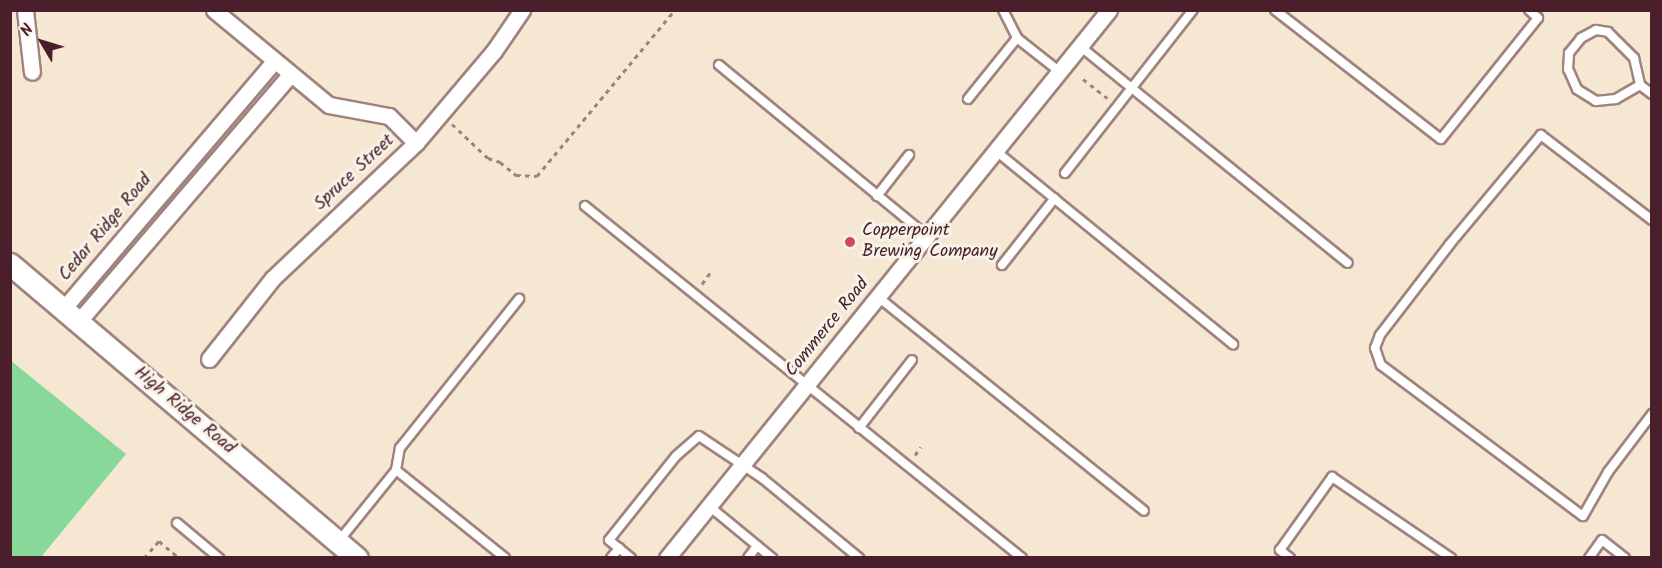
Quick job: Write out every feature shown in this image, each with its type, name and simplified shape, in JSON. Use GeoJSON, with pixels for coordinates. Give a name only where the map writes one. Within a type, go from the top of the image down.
{"type":"FeatureCollection","features":[{"type":"Feature","properties":{"kind":"street"},"geometry":{"type":"LineString","coordinates":[[25,10],[32,72]]}},
{"type":"Feature","properties":{"kind":"street"},"geometry":{"type":"LineString","coordinates":[[214,10],[289,76],[329,105],[389,116],[416,143]]}},
{"type":"Feature","properties":{"kind":"street","name":"Spruce Street"},"geometry":{"type":"LineString","coordinates":[[209,359],[273,278],[416,143],[494,51],[522,10]]}},
{"type":"Feature","properties":{"kind":"street","name":"Commerce Road"},"geometry":{"type":"LineString","coordinates":[[667,558],[1108,11]]}},
{"type":"Feature","properties":{"kind":"street","name":"Cedar Ridge Road"},"geometry":{"type":"LineString","coordinates":[[71,315],[179,173],[273,62]]}},
{"type":"Feature","properties":{"kind":"street"},"geometry":{"type":"LineString","coordinates":[[71,315],[194,187],[289,76]]}},
{"type":"Feature","properties":{"kind":"street","name":"Cedar Ridge Road"},"geometry":{"type":"LineString","coordinates":[[179,173],[194,187]]}},
{"type":"Feature","properties":{"kind":"street","name":"High Ridge Road"},"geometry":{"type":"LineString","coordinates":[[10,264],[357,558]]}},
{"type":"Feature","properties":{"kind":"lane"},"geometry":{"type":"LineString","coordinates":[[1003,10],[1017,38],[1060,72]]}},
{"type":"Feature","properties":{"kind":"lane"},"geometry":{"type":"LineString","coordinates":[[1065,173],[1193,10]]}},
{"type":"Feature","properties":{"kind":"lane"},"geometry":{"type":"LineString","coordinates":[[1275,10],[1441,139],[1538,18],[1529,10]]}},
{"type":"Feature","properties":{"kind":"lane"},"geometry":{"type":"LineString","coordinates":[[1640,85],[1616,99],[1596,101],[1577,89],[1568,69],[1569,53],[1581,38],[1596,30],[1608,32],[1634,58],[1640,85],[1652,94]]}},
{"type":"Feature","properties":{"kind":"lane"},"geometry":{"type":"LineString","coordinates":[[968,99],[1017,38]]}},
{"type":"Feature","properties":{"kind":"lane"},"geometry":{"type":"LineString","coordinates":[[1081,47],[1348,263]]}},
{"type":"Feature","properties":{"kind":"lane"},"geometry":{"type":"LineString","coordinates":[[719,64],[927,236]]}},
{"type":"Feature","properties":{"kind":"lane"},"geometry":{"type":"LineString","coordinates":[[1652,220],[1541,135],[1376,341],[1376,356],[1382,365],[1583,516],[1608,472],[1652,414]]}},
{"type":"Feature","properties":{"kind":"lane"},"geometry":{"type":"LineString","coordinates":[[996,151],[1233,344]]}},
{"type":"Feature","properties":{"kind":"lane"},"geometry":{"type":"LineString","coordinates":[[877,196],[909,155]]}},
{"type":"Feature","properties":{"kind":"lane"},"geometry":{"type":"LineString","coordinates":[[1002,265],[1055,198]]}},
{"type":"Feature","properties":{"kind":"lane"},"geometry":{"type":"LineString","coordinates":[[585,206],[1022,558]]}},
{"type":"Feature","properties":{"kind":"lane"},"geometry":{"type":"LineString","coordinates":[[878,297],[1144,511]]}},
{"type":"Feature","properties":{"kind":"lane"},"geometry":{"type":"LineString","coordinates":[[338,542],[396,470],[400,448],[519,299]]}},
{"type":"Feature","properties":{"kind":"lane"},"geometry":{"type":"LineString","coordinates":[[859,428],[912,360]]}},
{"type":"Feature","properties":{"kind":"lane"},"geometry":{"type":"LineString","coordinates":[[631,558],[609,540],[676,456],[699,436],[742,466],[859,558]]}},
{"type":"Feature","properties":{"kind":"lane"},"geometry":{"type":"LineString","coordinates":[[396,470],[506,558]]}},
{"type":"Feature","properties":{"kind":"lane"},"geometry":{"type":"LineString","coordinates":[[1290,558],[1280,550],[1332,477],[1451,558]]}},
{"type":"Feature","properties":{"kind":"lane"},"geometry":{"type":"LineString","coordinates":[[709,506],[772,558]]}},
{"type":"Feature","properties":{"kind":"lane"},"geometry":{"type":"LineString","coordinates":[[177,523],[219,558]]}},
{"type":"Feature","properties":{"kind":"lane"},"geometry":{"type":"LineString","coordinates":[[1589,558],[1602,540],[1625,558]]}},
{"type":"Feature","properties":{"kind":"lane"},"geometry":{"type":"LineString","coordinates":[[748,558],[757,546]]}},
{"type":"Feature","properties":{"kind":"lane"},"geometry":{"type":"LineString","coordinates":[[611,558],[619,548]]}},
{"type":"Feature","properties":{"kind":"path"},"geometry":{"type":"LineString","coordinates":[[449,120],[488,158],[500,162],[516,175],[537,176],[675,10]]}},
{"type":"Feature","properties":{"kind":"path"},"geometry":{"type":"LineString","coordinates":[[1083,79],[1109,100]]}},
{"type":"Feature","properties":{"kind":"path"},"geometry":{"type":"LineString","coordinates":[[701,284],[710,273]]}},
{"type":"Feature","properties":{"kind":"path"},"geometry":{"type":"LineString","coordinates":[[912,459],[921,447]]}},
{"type":"Feature","properties":{"kind":"path"},"geometry":{"type":"LineString","coordinates":[[144,558],[159,541],[177,556]]}},
{"type":"Feature","properties":{"kind":"green space"},"geometry":{"type":"Polygon","coordinates":[[[10,360],[126,454],[41,557],[11,557],[10,360]]]}},
{"type":"Feature","properties":{"kind":"place","name":"Copperpoint Brewing Company"},"geometry":{"type":"Point","coordinates":[850,242]}}]}
